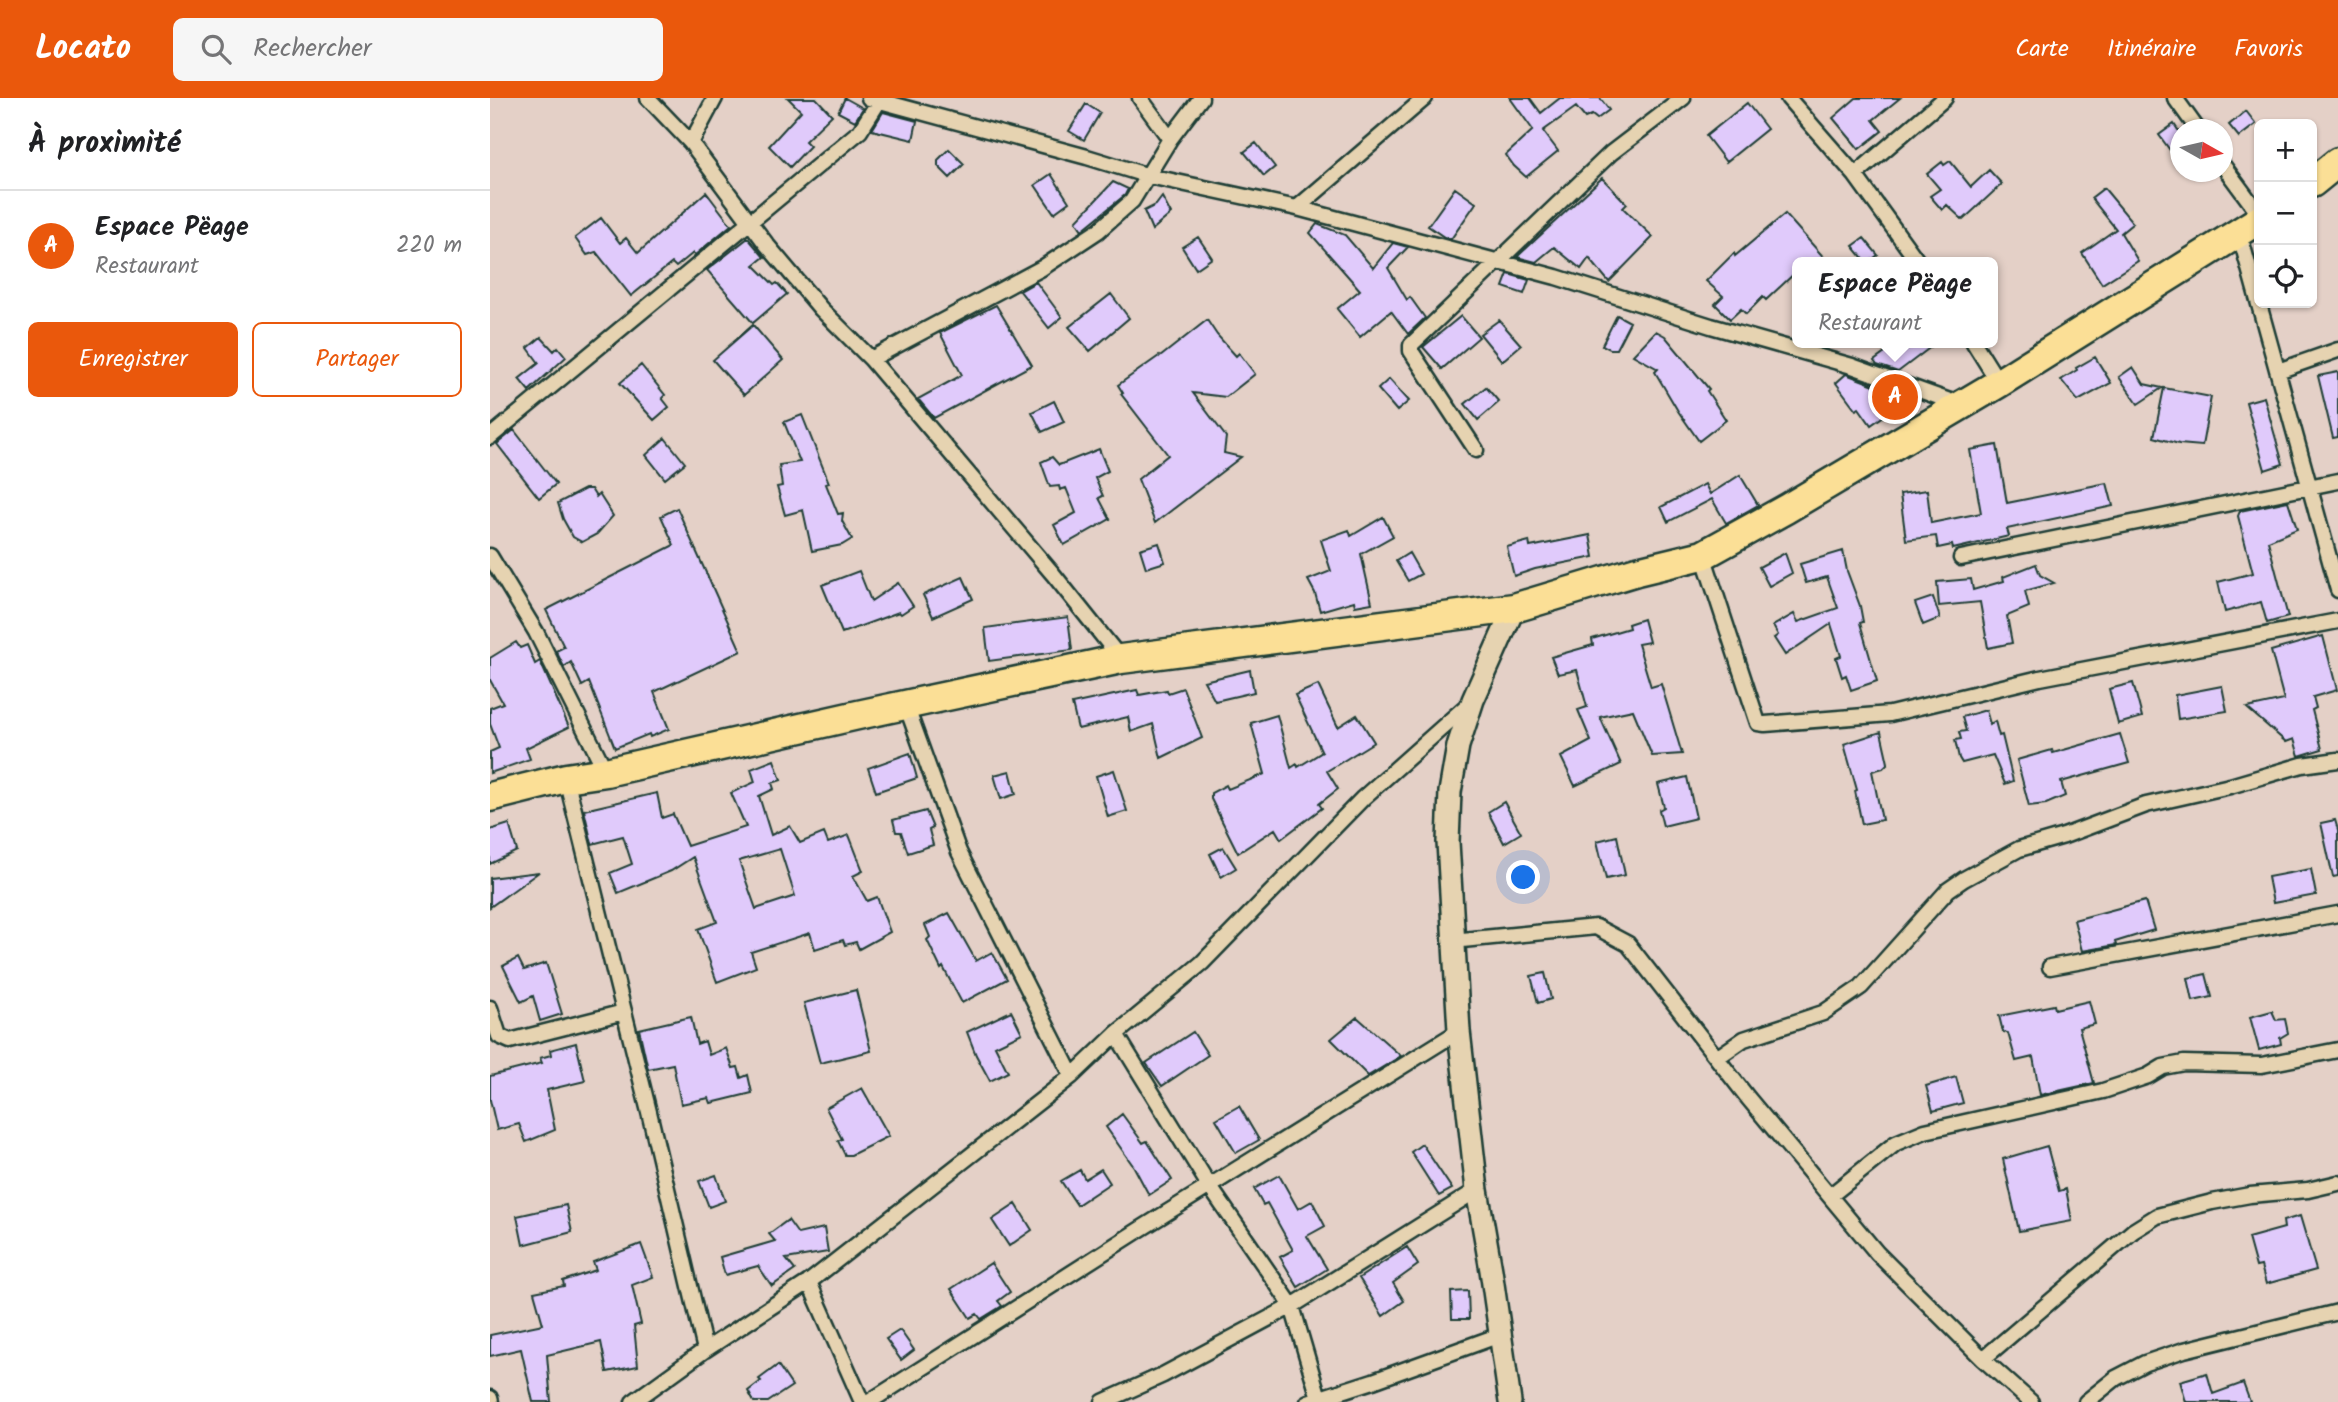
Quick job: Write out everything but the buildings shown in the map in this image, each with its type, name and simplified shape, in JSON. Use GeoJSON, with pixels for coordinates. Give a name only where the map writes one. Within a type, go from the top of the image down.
{"type":"FeatureCollection","features":[{"type":"Feature","properties":{"kind":"highway"},"geometry":{"type":"LineString","coordinates":[[490,797],[566,778],[606,772],[1121,659],[1514,608],[1637,571],[1703,555],[1999,383],[2253,222]]}},
{"type":"Feature","properties":{"kind":"street"},"geometry":{"type":"LineString","coordinates":[[648,98],[691,143],[749,222],[821,309],[872,359],[1121,659]]}},
{"type":"Feature","properties":{"kind":"street"},"geometry":{"type":"LineString","coordinates":[[691,143],[715,98]]}},
{"type":"Feature","properties":{"kind":"street"},"geometry":{"type":"LineString","coordinates":[[1140,98],[1170,139]]}},
{"type":"Feature","properties":{"kind":"street"},"geometry":{"type":"LineString","coordinates":[[872,359],[1042,268],[1098,231],[1132,201],[1170,139],[1201,98]]}},
{"type":"Feature","properties":{"kind":"street"},"geometry":{"type":"LineString","coordinates":[[1297,208],[1425,98]]}},
{"type":"Feature","properties":{"kind":"street"},"geometry":{"type":"LineString","coordinates":[[1476,450],[1410,348],[1611,153],[1683,98]]}},
{"type":"Feature","properties":{"kind":"street"},"geometry":{"type":"LineString","coordinates":[[1788,98],[1855,175],[1914,257]]}},
{"type":"Feature","properties":{"kind":"street"},"geometry":{"type":"LineString","coordinates":[[1855,175],[1945,98]]}},
{"type":"Feature","properties":{"kind":"street"},"geometry":{"type":"LineString","coordinates":[[2175,98],[2190,119]]}},
{"type":"Feature","properties":{"kind":"street"},"geometry":{"type":"LineString","coordinates":[[490,437],[860,131],[874,100],[1061,149],[1149,176],[1297,208],[1556,277],[1711,326],[1852,366],[1961,405]]}},
{"type":"Feature","properties":{"kind":"street"},"geometry":{"type":"LineString","coordinates":[[2232,182],[2253,222],[2278,371],[2338,590]]}},
{"type":"Feature","properties":{"kind":"street"},"geometry":{"type":"LineString","coordinates":[[1977,348],[1999,383]]}},
{"type":"Feature","properties":{"kind":"street"},"geometry":{"type":"LineString","coordinates":[[2278,371],[2338,351]]}},
{"type":"Feature","properties":{"kind":"street"},"geometry":{"type":"LineString","coordinates":[[1961,558],[2338,481]]}},
{"type":"Feature","properties":{"kind":"street"},"geometry":{"type":"LineString","coordinates":[[1703,555],[1755,717],[1758,723],[1765,724],[1890,714],[2040,678],[2338,621]]}},
{"type":"Feature","properties":{"kind":"street"},"geometry":{"type":"LineString","coordinates":[[490,556],[536,632],[606,772]]}},
{"type":"Feature","properties":{"kind":"street"},"geometry":{"type":"LineString","coordinates":[[1510,1402],[1477,1190],[1459,1031],[1448,842],[1450,792],[1458,746],[1473,700],[1514,608]]}},
{"type":"Feature","properties":{"kind":"street"},"geometry":{"type":"LineString","coordinates":[[633,1402],[705,1350],[809,1282],[1072,1076],[1116,1034],[1202,962],[1363,798],[1473,700]]}},
{"type":"Feature","properties":{"kind":"street"},"geometry":{"type":"LineString","coordinates":[[906,705],[959,852],[1072,1076]]}},
{"type":"Feature","properties":{"kind":"street"},"geometry":{"type":"LineString","coordinates":[[1718,1056],[1744,1040],[1823,1013],[1861,986],[1948,890],[2019,849],[2064,836],[2146,805],[2230,786],[2302,765],[2338,760]]}},
{"type":"Feature","properties":{"kind":"street"},"geometry":{"type":"LineString","coordinates":[[566,778],[705,1350]]}},
{"type":"Feature","properties":{"kind":"street"},"geometry":{"type":"LineString","coordinates":[[2050,967],[2338,914]]}},
{"type":"Feature","properties":{"kind":"street"},"geometry":{"type":"LineString","coordinates":[[1452,942],[1596,928],[1628,944],[1748,1097],[1877,1253],[1983,1359],[2031,1402]]}},
{"type":"Feature","properties":{"kind":"street"},"geometry":{"type":"LineString","coordinates":[[490,1008],[499,1036],[510,1041],[624,1012]]}},
{"type":"Feature","properties":{"kind":"street"},"geometry":{"type":"LineString","coordinates":[[869,1402],[1459,1031]]}},
{"type":"Feature","properties":{"kind":"street"},"geometry":{"type":"LineString","coordinates":[[1116,1034],[1210,1187],[1292,1306],[1314,1400],[1500,1335]]}},
{"type":"Feature","properties":{"kind":"street"},"geometry":{"type":"LineString","coordinates":[[1830,1196],[1896,1143],[1925,1131],[2103,1091],[2148,1076],[2163,1067],[2185,1063],[2262,1065],[2338,1050]]}},
{"type":"Feature","properties":{"kind":"street"},"geometry":{"type":"LineString","coordinates":[[1983,1359],[2133,1231],[2157,1216],[2250,1195],[2308,1190],[2338,1183]]}},
{"type":"Feature","properties":{"kind":"street"},"geometry":{"type":"LineString","coordinates":[[1103,1402],[1163,1375],[1292,1306],[1477,1190]]}},
{"type":"Feature","properties":{"kind":"street"},"geometry":{"type":"LineString","coordinates":[[809,1282],[862,1402]]}},
{"type":"Feature","properties":{"kind":"street"},"geometry":{"type":"LineString","coordinates":[[2086,1402],[2116,1378],[2145,1363],[2184,1350],[2338,1312]]}},
{"type":"Feature","properties":{"kind":"place","name":"Espace Pëage"},"geometry":{"type":"Point","coordinates":[1895,397]}}]}
